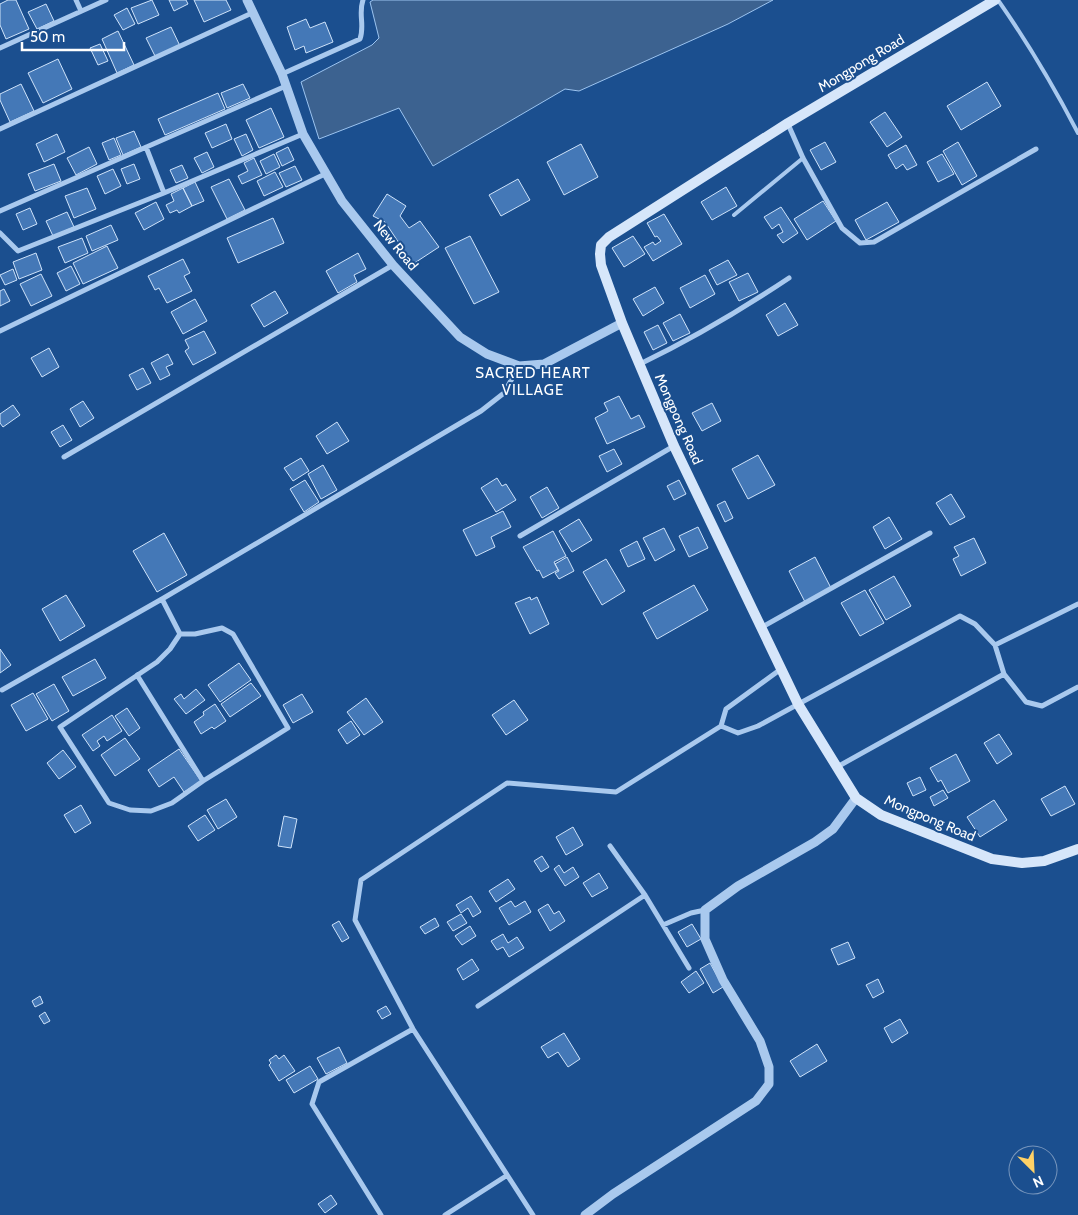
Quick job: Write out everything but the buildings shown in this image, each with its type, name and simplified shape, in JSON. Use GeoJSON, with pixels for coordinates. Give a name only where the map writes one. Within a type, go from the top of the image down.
{"type":"FeatureCollection","features":[{"type":"Feature","properties":{"kind":"main road","name":"Mongpong Road"},"geometry":{"type":"LineString","coordinates":[[996,0],[788,123],[608,237],[601,245],[600,254],[622,323],[674,446],[798,704],[856,798],[881,815],[992,859],[1022,863],[1037,862],[1078,849]]}},
{"type":"Feature","properties":{"kind":"street"},"geometry":{"type":"LineString","coordinates":[[76,0],[81,11]]}},
{"type":"Feature","properties":{"kind":"street"},"geometry":{"type":"LineString","coordinates":[[0,48],[106,0]]}},
{"type":"Feature","properties":{"kind":"street","name":"New Road"},"geometry":{"type":"LineString","coordinates":[[247,0],[282,74],[303,134],[342,202],[393,266],[460,337],[487,354],[519,366],[544,364],[622,323]]}},
{"type":"Feature","properties":{"kind":"street"},"geometry":{"type":"LineString","coordinates":[[282,74],[360,39],[363,31],[360,9],[363,0]]}},
{"type":"Feature","properties":{"kind":"street"},"geometry":{"type":"LineString","coordinates":[[0,129],[252,13]]}},
{"type":"Feature","properties":{"kind":"street"},"geometry":{"type":"LineString","coordinates":[[0,212],[286,86]]}},
{"type":"Feature","properties":{"kind":"street"},"geometry":{"type":"LineString","coordinates":[[788,123],[803,158],[842,228],[860,243],[874,242],[1036,148]]}},
{"type":"Feature","properties":{"kind":"street"},"geometry":{"type":"LineString","coordinates":[[0,233],[18,251],[164,194],[303,134]]}},
{"type":"Feature","properties":{"kind":"street"},"geometry":{"type":"LineString","coordinates":[[146,148],[164,194]]}},
{"type":"Feature","properties":{"kind":"street"},"geometry":{"type":"LineString","coordinates":[[0,331],[325,174]]}},
{"type":"Feature","properties":{"kind":"street"},"geometry":{"type":"LineString","coordinates":[[64,457],[393,266]]}},
{"type":"Feature","properties":{"kind":"street"},"geometry":{"type":"LineString","coordinates":[[640,364],[734,314],[789,278]]}},
{"type":"Feature","properties":{"kind":"street"},"geometry":{"type":"LineString","coordinates":[[2,690],[162,599],[481,411],[504,393],[519,366]]}},
{"type":"Feature","properties":{"kind":"street"},"geometry":{"type":"LineString","coordinates":[[520,536],[674,446]]}},
{"type":"Feature","properties":{"kind":"street"},"geometry":{"type":"LineString","coordinates":[[762,627],[930,533]]}},
{"type":"Feature","properties":{"kind":"street"},"geometry":{"type":"LineString","coordinates":[[162,599],[180,634]]}},
{"type":"Feature","properties":{"kind":"street"},"geometry":{"type":"LineString","coordinates":[[995,645],[1078,604]]}},
{"type":"Feature","properties":{"kind":"street"},"geometry":{"type":"LineString","coordinates":[[721,726],[738,733],[758,726],[960,616],[975,624],[995,645],[1004,674],[1026,702],[1042,706],[1078,686]]}},
{"type":"Feature","properties":{"kind":"street"},"geometry":{"type":"LineString","coordinates":[[222,628],[233,634],[288,728],[203,781],[172,803],[151,811],[130,810],[109,803],[60,727],[157,662],[170,649],[180,634],[195,634],[222,628]]}},
{"type":"Feature","properties":{"kind":"street"},"geometry":{"type":"LineString","coordinates":[[533,1215],[413,1030],[355,920],[361,880],[507,783],[616,792],[721,726],[726,709],[782,669]]}},
{"type":"Feature","properties":{"kind":"street"},"geometry":{"type":"LineString","coordinates":[[837,767],[1004,674]]}},
{"type":"Feature","properties":{"kind":"street"},"geometry":{"type":"LineString","coordinates":[[137,675],[203,781]]}},
{"type":"Feature","properties":{"kind":"street"},"geometry":{"type":"LineString","coordinates":[[663,925],[691,913],[705,910],[738,886],[815,842],[833,829],[856,798]]}},
{"type":"Feature","properties":{"kind":"street"},"geometry":{"type":"LineString","coordinates":[[610,846],[645,895],[689,968]]}},
{"type":"Feature","properties":{"kind":"street"},"geometry":{"type":"LineString","coordinates":[[478,1006],[645,895]]}},
{"type":"Feature","properties":{"kind":"street"},"geometry":{"type":"LineString","coordinates":[[585,1215],[756,1100],[770,1084],[769,1067],[760,1041],[723,980],[705,939],[705,910]]}},
{"type":"Feature","properties":{"kind":"street"},"geometry":{"type":"LineString","coordinates":[[381,1215],[312,1104],[319,1082],[413,1030]]}},
{"type":"Feature","properties":{"kind":"street"},"geometry":{"type":"LineString","coordinates":[[445,1215],[506,1176]]}},
{"type":"Feature","properties":{"kind":"lane"},"geometry":{"type":"LineString","coordinates":[[996,0],[1015,24],[1026,45],[1040,64],[1078,133]]}},
{"type":"Feature","properties":{"kind":"lane"},"geometry":{"type":"LineString","coordinates":[[734,215],[803,158]]}},
{"type":"Feature","properties":{"kind":"water"},"geometry":{"type":"Polygon","coordinates":[[[373,0],[773,0],[728,24],[579,91],[565,89],[433,166],[399,108],[319,139],[301,82],[372,45],[379,38],[370,2],[373,0]]]}},
{"type":"Feature","properties":{"kind":"district","name":"SACRED HEART VILLAGE"},"geometry":{"type":"Point","coordinates":[533,382]}}]}
